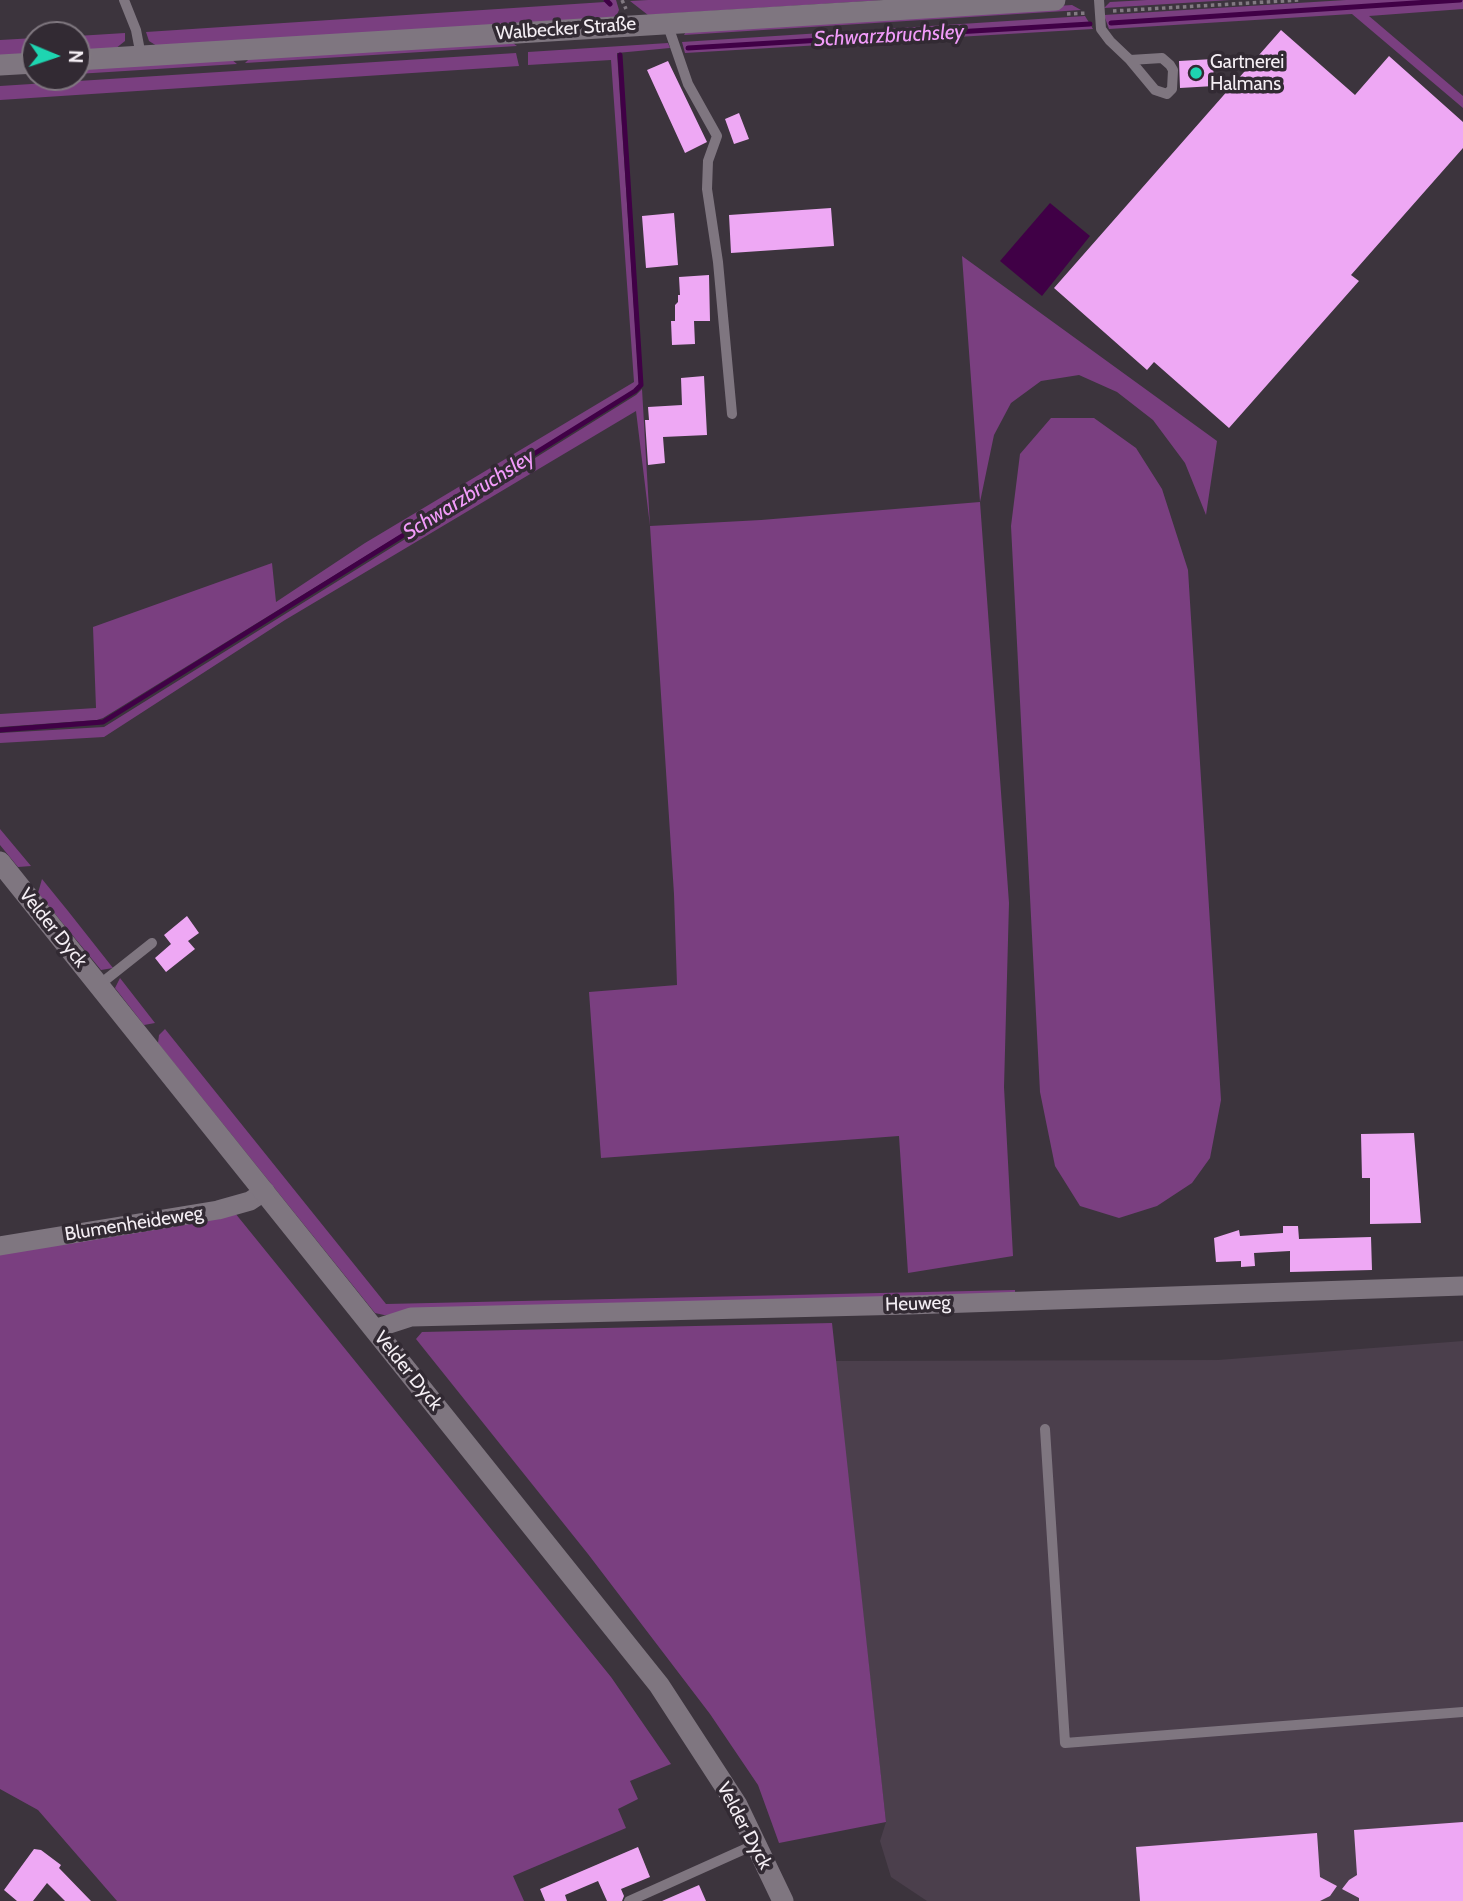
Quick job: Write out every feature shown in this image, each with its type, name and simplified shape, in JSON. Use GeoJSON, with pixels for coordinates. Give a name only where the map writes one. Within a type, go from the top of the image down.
{"type":"FeatureCollection","features":[{"type":"Feature","properties":{"kind":"main road","name":"Walbecker Straße"},"geometry":{"type":"LineString","coordinates":[[91,59],[1055,0]]}},
{"type":"Feature","properties":{"kind":"main road"},"geometry":{"type":"LineString","coordinates":[[0,65],[21,63]]}},
{"type":"Feature","properties":{"kind":"main road","name":"Velder Dyck"},"geometry":{"type":"LineString","coordinates":[[0,862],[659,1685],[737,1805],[783,1901]]}},
{"type":"Feature","properties":{"kind":"street","name":"Blumenheideweg"},"geometry":{"type":"LineString","coordinates":[[0,1247],[218,1210],[250,1201],[265,1191]]}},
{"type":"Feature","properties":{"kind":"street","name":"Heuweg"},"geometry":{"type":"LineString","coordinates":[[374,1329],[411,1317],[909,1305],[1463,1286]]}},
{"type":"Feature","properties":{"kind":"lane"},"geometry":{"type":"LineString","coordinates":[[124,0],[136,30],[141,56]]}},
{"type":"Feature","properties":{"kind":"lane"},"geometry":{"type":"LineString","coordinates":[[1099,0],[1101,29],[1155,90],[1167,94],[1172,89],[1173,70],[1162,58],[1130,60]]}},
{"type":"Feature","properties":{"kind":"lane"},"geometry":{"type":"LineString","coordinates":[[667,23],[688,84],[717,136],[708,161],[707,189],[718,262],[732,414]]}},
{"type":"Feature","properties":{"kind":"lane"},"geometry":{"type":"LineString","coordinates":[[98,986],[152,943]]}},
{"type":"Feature","properties":{"kind":"lane"},"geometry":{"type":"LineString","coordinates":[[1045,1429],[1065,1743],[1463,1712]]}},
{"type":"Feature","properties":{"kind":"lane"},"geometry":{"type":"LineString","coordinates":[[629,1901],[757,1844]]}},
{"type":"Feature","properties":{"kind":"shaded area"},"geometry":{"type":"Polygon","coordinates":[[[603,0],[616,0],[619,10],[616,17],[157,46],[149,41],[146,32],[605,2],[603,0]]]}},
{"type":"Feature","properties":{"kind":"shaded area"},"geometry":{"type":"Polygon","coordinates":[[[885,0],[648,15],[630,1],[885,0]]]}},
{"type":"Feature","properties":{"kind":"shaded area"},"geometry":{"type":"Polygon","coordinates":[[[1231,0],[1104,8],[1110,2],[1231,0]]]}},
{"type":"Feature","properties":{"kind":"shaded area"},"geometry":{"type":"Polygon","coordinates":[[[1346,0],[1463,0],[1463,9],[1369,16],[1463,96],[1463,108],[1352,14],[1109,29],[1104,15],[1346,0]]]}},
{"type":"Feature","properties":{"kind":"shaded area"},"geometry":{"type":"Polygon","coordinates":[[[1072,5],[1081,10],[684,35],[687,30],[1072,5]]]}},
{"type":"Feature","properties":{"kind":"shaded area"},"geometry":{"type":"Polygon","coordinates":[[[1085,16],[1093,29],[685,53],[682,42],[1085,16]]]}},
{"type":"Feature","properties":{"kind":"shaded area"},"geometry":{"type":"Polygon","coordinates":[[[125,33],[125,41],[115,49],[91,51],[91,35],[125,33]]]}},
{"type":"Feature","properties":{"kind":"shaded area"},"geometry":{"type":"Polygon","coordinates":[[[21,39],[21,55],[0,56],[0,40],[21,39]]]}},
{"type":"Feature","properties":{"kind":"shaded area"},"geometry":{"type":"Polygon","coordinates":[[[510,41],[517,46],[245,63],[250,58],[510,41]]]}},
{"type":"Feature","properties":{"kind":"shaded area"},"geometry":{"type":"Polygon","coordinates":[[[668,43],[670,48],[617,53],[639,384],[635,390],[103,718],[0,727],[0,714],[96,708],[93,627],[272,563],[276,602],[365,543],[634,382],[611,60],[528,65],[528,52],[668,43]]]}},
{"type":"Feature","properties":{"kind":"shaded area"},"geometry":{"type":"Polygon","coordinates":[[[516,53],[519,66],[0,100],[0,86],[21,85],[21,91],[91,91],[91,80],[516,53]]]}},
{"type":"Feature","properties":{"kind":"shaded area"},"geometry":{"type":"Polygon","coordinates":[[[231,59],[237,64],[91,73],[91,68],[231,59]]]}},
{"type":"Feature","properties":{"kind":"shaded area"},"geometry":{"type":"Polygon","coordinates":[[[1050,203],[1090,236],[1042,296],[1000,261],[1050,203]]]}},
{"type":"Feature","properties":{"kind":"shaded area"},"geometry":{"type":"Polygon","coordinates":[[[962,256],[1217,441],[1206,515],[1185,463],[1153,420],[1117,392],[1079,375],[1041,381],[1011,403],[994,435],[980,502],[962,256]]]}},
{"type":"Feature","properties":{"kind":"shaded area"},"geometry":{"type":"Polygon","coordinates":[[[642,389],[650,526],[636,411],[285,620],[104,737],[0,743],[0,733],[104,727],[642,389]]]}},
{"type":"Feature","properties":{"kind":"shaded area"},"geometry":{"type":"Polygon","coordinates":[[[1051,418],[1094,418],[1136,448],[1162,489],[1188,570],[1221,1100],[1210,1158],[1192,1183],[1157,1206],[1119,1218],[1080,1206],[1055,1166],[1040,1092],[1011,526],[1020,454],[1051,418]]]}},
{"type":"Feature","properties":{"kind":"shaded area"},"geometry":{"type":"Polygon","coordinates":[[[980,502],[1009,903],[1004,1087],[1013,1256],[908,1273],[899,1136],[601,1158],[589,992],[677,985],[674,894],[650,526],[980,502]]]}},
{"type":"Feature","properties":{"kind":"shaded area"},"geometry":{"type":"Polygon","coordinates":[[[0,829],[31,866],[18,867],[0,845],[0,829]]]}},
{"type":"Feature","properties":{"kind":"shaded area"},"geometry":{"type":"Polygon","coordinates":[[[42,879],[113,968],[101,970],[38,893],[42,879]]]}},
{"type":"Feature","properties":{"kind":"shaded area"},"geometry":{"type":"Polygon","coordinates":[[[120,978],[155,1023],[144,1025],[115,988],[120,978]]]}},
{"type":"Feature","properties":{"kind":"shaded area"},"geometry":{"type":"Polygon","coordinates":[[[165,1029],[386,1304],[1015,1290],[1015,1293],[384,1315],[375,1313],[158,1043],[159,1035],[165,1029]]]}},
{"type":"Feature","properties":{"kind":"shaded area"},"geometry":{"type":"Polygon","coordinates":[[[235,1213],[611,1677],[671,1764],[630,1781],[638,1799],[618,1809],[626,1828],[513,1876],[524,1901],[117,1901],[38,1810],[0,1789],[0,1252],[235,1213]]]}},
{"type":"Feature","properties":{"kind":"shaded area"},"geometry":{"type":"Polygon","coordinates":[[[832,1323],[886,1822],[779,1843],[758,1785],[710,1714],[588,1554],[416,1339],[422,1332],[832,1323]]]}},
{"type":"Feature","properties":{"kind":"shaded area"},"geometry":{"type":"Polygon","coordinates":[[[1463,1341],[1463,1901],[927,1901],[891,1877],[880,1841],[886,1822],[835,1361],[1218,1360],[1463,1341]]]}},
{"type":"Feature","properties":{"kind":"building"},"geometry":{"type":"Polygon","coordinates":[[[1281,30],[1355,95],[1389,56],[1463,122],[1463,148],[1351,275],[1359,281],[1229,428],[1154,362],[1147,370],[1054,288],[1281,30]]]}},
{"type":"Feature","properties":{"kind":"building","name":"Gartnerei Halmans"},"geometry":{"type":"Polygon","coordinates":[[[1213,59],[1214,86],[1180,88],[1179,61],[1213,59]]]}},
{"type":"Feature","properties":{"kind":"building"},"geometry":{"type":"Polygon","coordinates":[[[668,61],[707,142],[685,153],[647,70],[668,61]]]}},
{"type":"Feature","properties":{"kind":"building"},"geometry":{"type":"Polygon","coordinates":[[[739,113],[749,139],[734,144],[725,119],[739,113]]]}},
{"type":"Feature","properties":{"kind":"building"},"geometry":{"type":"Polygon","coordinates":[[[831,208],[834,246],[731,253],[729,215],[831,208]]]}},
{"type":"Feature","properties":{"kind":"building"},"geometry":{"type":"Polygon","coordinates":[[[674,213],[678,265],[646,268],[642,216],[674,213]]]}},
{"type":"Feature","properties":{"kind":"building"},"geometry":{"type":"Polygon","coordinates":[[[709,275],[710,321],[694,321],[695,344],[672,345],[671,321],[675,321],[675,305],[680,295],[679,277],[709,275]]]}},
{"type":"Feature","properties":{"kind":"building"},"geometry":{"type":"Polygon","coordinates":[[[704,376],[707,435],[663,437],[665,463],[648,465],[645,420],[649,420],[648,407],[682,405],[681,378],[704,376]]]}},
{"type":"Feature","properties":{"kind":"building"},"geometry":{"type":"Polygon","coordinates":[[[187,916],[199,933],[188,941],[195,949],[166,972],[155,958],[171,944],[164,935],[187,916]]]}},
{"type":"Feature","properties":{"kind":"building"},"geometry":{"type":"Polygon","coordinates":[[[1414,1133],[1421,1223],[1370,1224],[1370,1178],[1362,1178],[1361,1134],[1414,1133]]]}},
{"type":"Feature","properties":{"kind":"building"},"geometry":{"type":"Polygon","coordinates":[[[1283,1226],[1298,1226],[1299,1239],[1371,1237],[1372,1270],[1290,1272],[1290,1251],[1254,1253],[1255,1266],[1241,1267],[1241,1261],[1216,1262],[1214,1238],[1239,1230],[1240,1236],[1283,1233],[1283,1226]]]}},
{"type":"Feature","properties":{"kind":"building"},"geometry":{"type":"Polygon","coordinates":[[[1463,1822],[1463,1901],[1359,1901],[1359,1898],[1342,1889],[1357,1875],[1354,1830],[1463,1822]]]}},
{"type":"Feature","properties":{"kind":"building"},"geometry":{"type":"Polygon","coordinates":[[[1317,1833],[1320,1877],[1337,1886],[1330,1896],[1320,1901],[1140,1901],[1136,1847],[1317,1833]]]}},
{"type":"Feature","properties":{"kind":"building"},"geometry":{"type":"Polygon","coordinates":[[[638,1847],[650,1877],[621,1889],[624,1896],[622,1901],[607,1901],[598,1881],[565,1895],[567,1901],[545,1901],[540,1889],[638,1847]]]}},
{"type":"Feature","properties":{"kind":"building"},"geometry":{"type":"Polygon","coordinates":[[[34,1849],[41,1850],[61,1865],[59,1868],[91,1901],[65,1901],[47,1883],[33,1901],[17,1901],[4,1890],[34,1849]]]}},
{"type":"Feature","properties":{"kind":"building"},"geometry":{"type":"Polygon","coordinates":[[[699,1885],[706,1901],[662,1901],[699,1885]]]}},
{"type":"Feature","properties":{"kind":"waterway"},"geometry":{"type":"LineString","coordinates":[[606,0],[610,4]]}},
{"type":"Feature","properties":{"kind":"waterway","name":"Schwarzbruchsley"},"geometry":{"type":"LineString","coordinates":[[1111,23],[1460,0]]}},
{"type":"Feature","properties":{"kind":"waterway","name":"Schwarzbruchsley"},"geometry":{"type":"LineString","coordinates":[[688,48],[1090,24]]}},
{"type":"Feature","properties":{"kind":"waterway","name":"Schwarzbruchsley"},"geometry":{"type":"LineString","coordinates":[[0,730],[103,722],[641,385],[620,55]]}},
{"type":"Feature","properties":{"kind":"place","name":"Gartnerei Halmans"},"geometry":{"type":"Point","coordinates":[1196,73]}}]}
